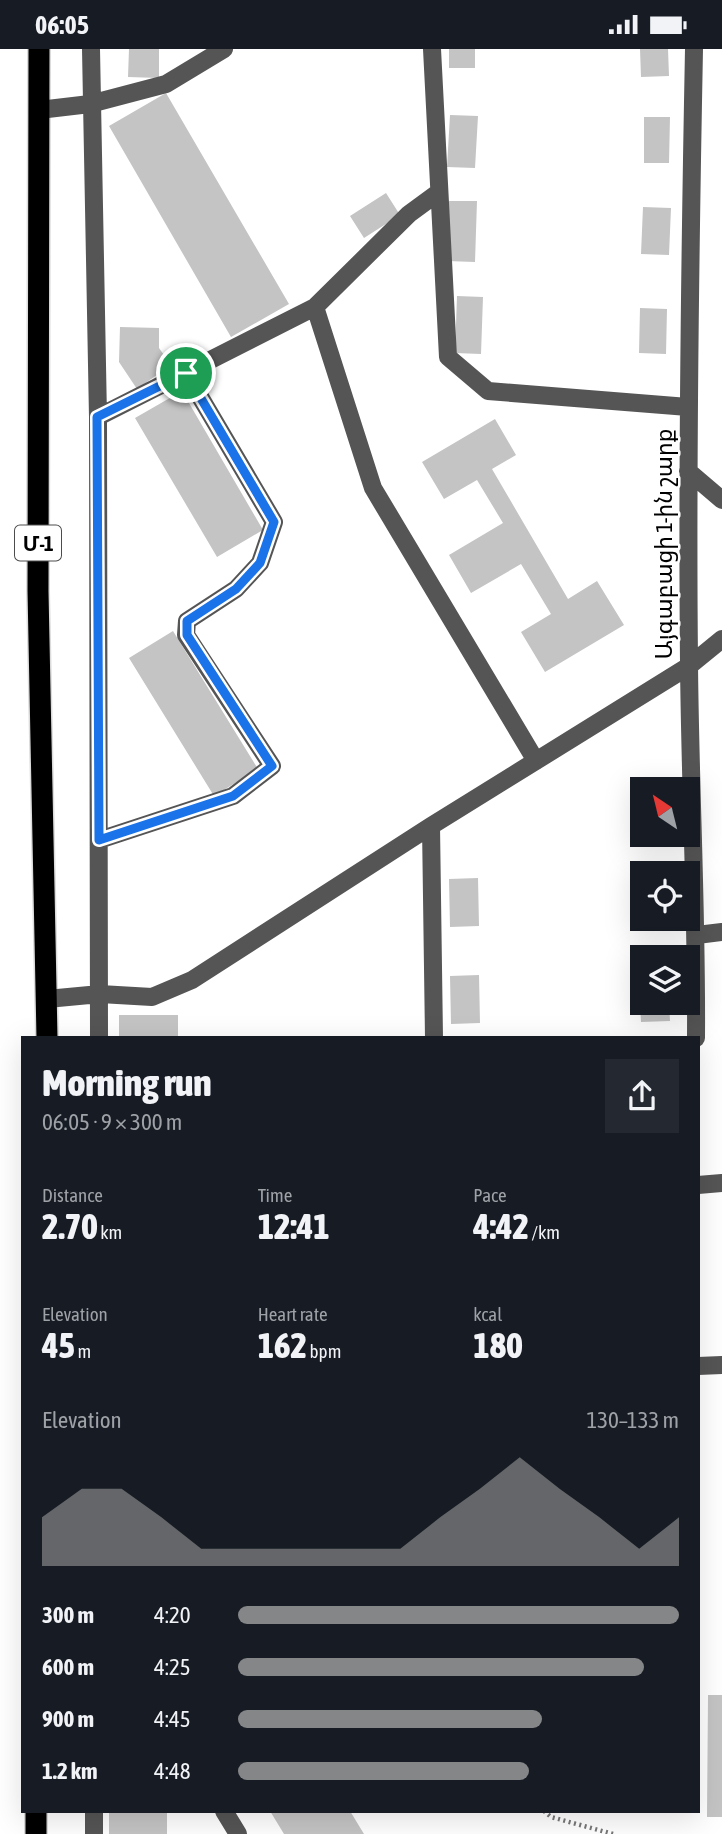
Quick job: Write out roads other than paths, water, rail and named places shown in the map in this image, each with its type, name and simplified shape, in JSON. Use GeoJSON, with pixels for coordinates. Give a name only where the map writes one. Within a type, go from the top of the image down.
{"type":"FeatureCollection","features":[{"type":"Feature","properties":{"kind":"highway","name":"Մ-1"},"geometry":{"type":"LineString","coordinates":[[39,49],[38,591],[47,1036]]}},
{"type":"Feature","properties":{"kind":"highway"},"geometry":{"type":"LineString","coordinates":[[36,1813],[36,1834]]}},
{"type":"Feature","properties":{"kind":"street"},"geometry":{"type":"LineString","coordinates":[[91,49],[97,417],[99,1036]]}},
{"type":"Feature","properties":{"kind":"street"},"geometry":{"type":"LineString","coordinates":[[39,110],[90,104],[166,83],[224,49]]}},
{"type":"Feature","properties":{"kind":"street"},"geometry":{"type":"LineString","coordinates":[[432,49],[449,356],[488,391],[688,407]]}},
{"type":"Feature","properties":{"kind":"street","name":"Այգաբացի 1-ին շարք"},"geometry":{"type":"LineString","coordinates":[[694,49],[688,471],[689,666],[697,935],[696,1036]]}},
{"type":"Feature","properties":{"kind":"street"},"geometry":{"type":"LineString","coordinates":[[97,417],[315,307],[410,214],[439,192]]}},
{"type":"Feature","properties":{"kind":"street"},"geometry":{"type":"LineString","coordinates":[[315,307],[373,488],[536,761]]}},
{"type":"Feature","properties":{"kind":"street"},"geometry":{"type":"LineString","coordinates":[[99,840],[233,796],[272,766],[187,635],[187,621],[236,589],[260,563],[274,522],[186,373]]}},
{"type":"Feature","properties":{"kind":"street"},"geometry":{"type":"LineString","coordinates":[[688,471],[722,500]]}},
{"type":"Feature","properties":{"kind":"street"},"geometry":{"type":"LineString","coordinates":[[47,999],[100,994],[152,997],[192,980],[431,826],[689,666],[722,639]]}},
{"type":"Feature","properties":{"kind":"street"},"geometry":{"type":"LineString","coordinates":[[431,826],[434,1036]]}},
{"type":"Feature","properties":{"kind":"street"},"geometry":{"type":"LineString","coordinates":[[697,935],[722,932]]}},
{"type":"Feature","properties":{"kind":"street"},"geometry":{"type":"LineString","coordinates":[[700,1185],[722,1183]]}},
{"type":"Feature","properties":{"kind":"street"},"geometry":{"type":"LineString","coordinates":[[700,1366],[722,1365]]}},
{"type":"Feature","properties":{"kind":"street"},"geometry":{"type":"LineString","coordinates":[[94,1813],[94,1834]]}},
{"type":"Feature","properties":{"kind":"street"},"geometry":{"type":"LineString","coordinates":[[225,1813],[237,1834]]}}]}
